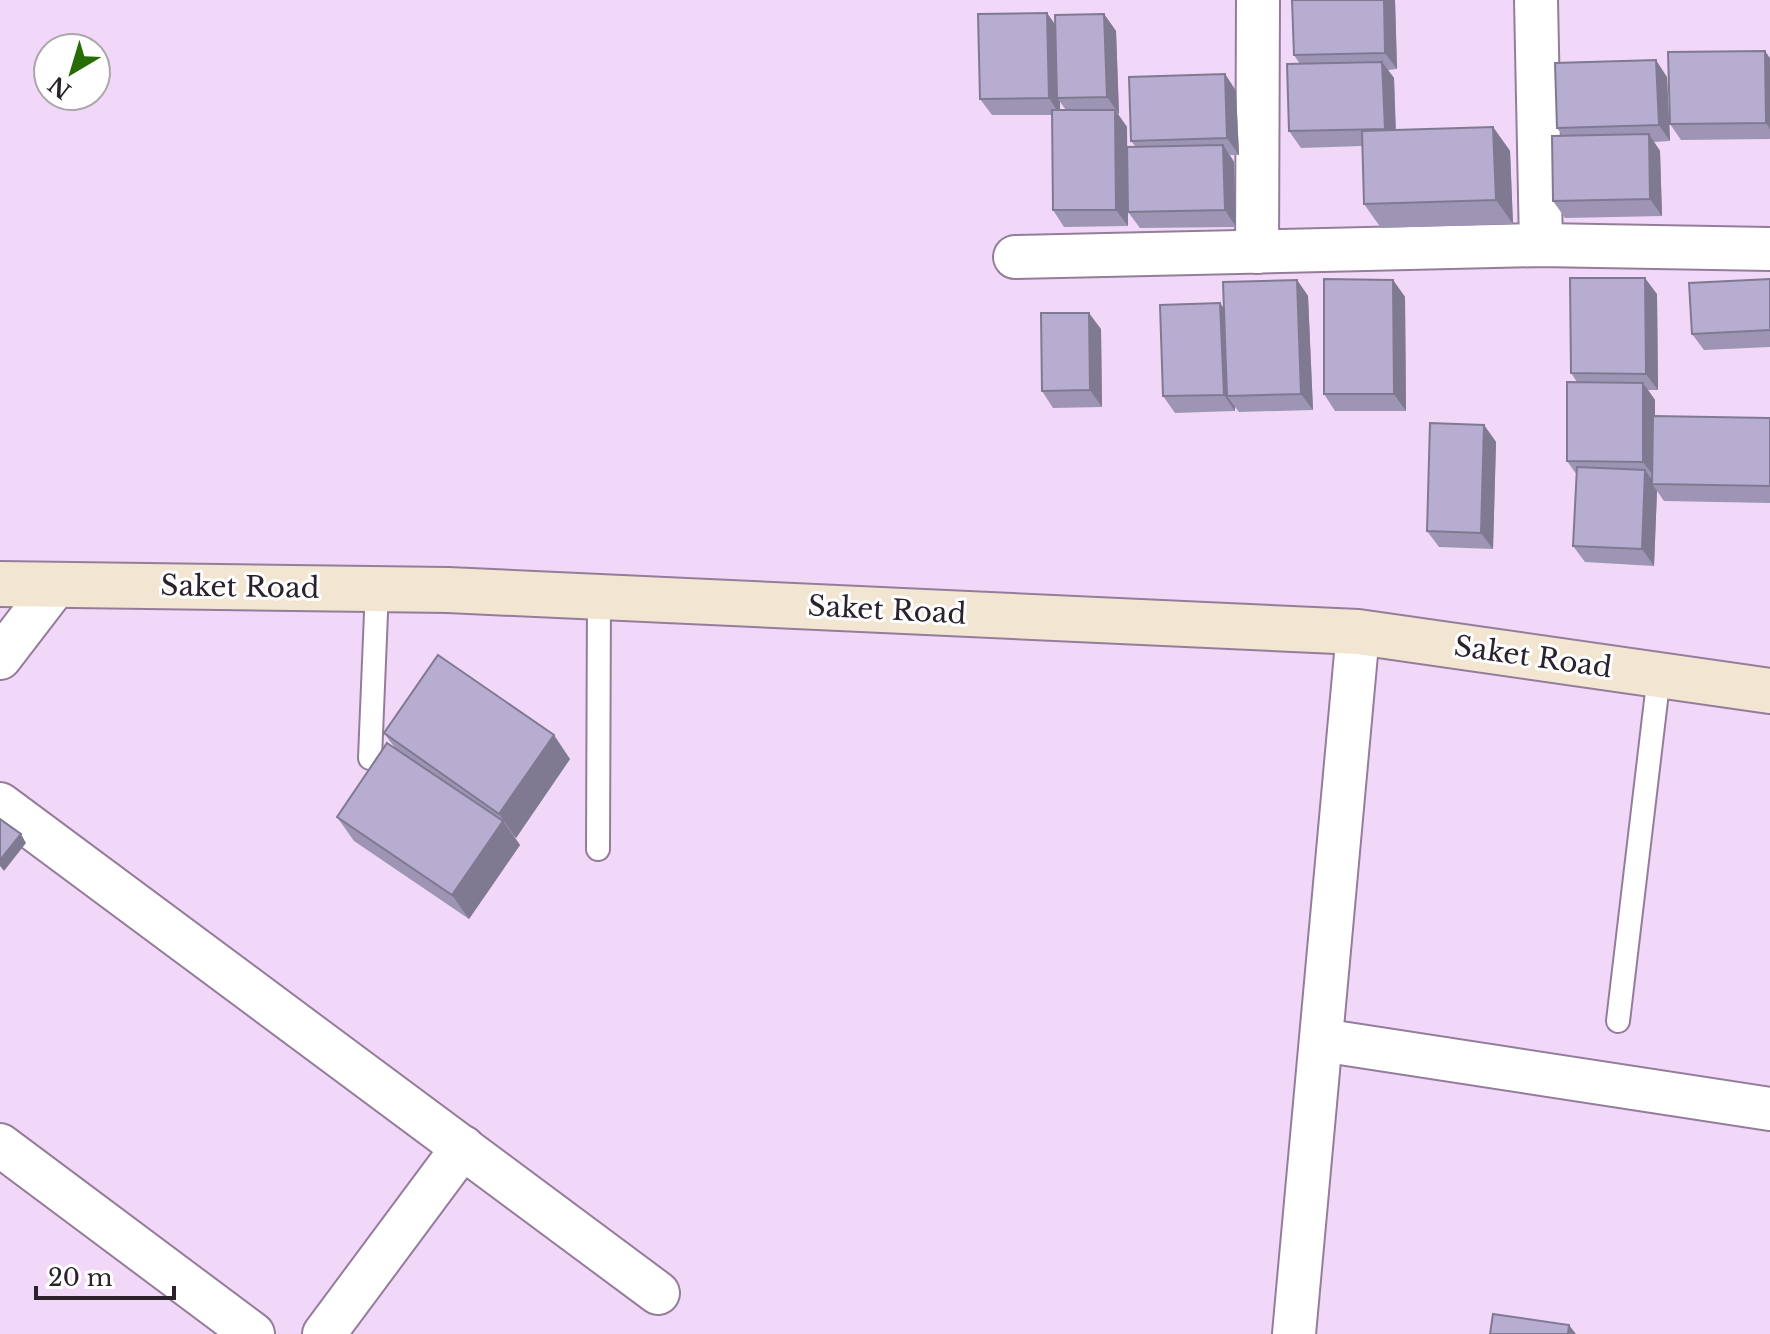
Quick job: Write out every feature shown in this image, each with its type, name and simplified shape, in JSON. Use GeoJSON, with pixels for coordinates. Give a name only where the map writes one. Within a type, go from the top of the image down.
{"type":"FeatureCollection","features":[{"type":"Feature","properties":{"kind":"street"},"geometry":{"type":"LineString","coordinates":[[1257,252],[1258,0]]}},
{"type":"Feature","properties":{"kind":"street"},"geometry":{"type":"LineString","coordinates":[[1536,0],[1541,245]]}},
{"type":"Feature","properties":{"kind":"street"},"geometry":{"type":"LineString","coordinates":[[1015,257],[1541,245],[1770,249]]}},
{"type":"Feature","properties":{"kind":"street"},"geometry":{"type":"LineString","coordinates":[[0,658],[56,585]]}},
{"type":"Feature","properties":{"kind":"street","name":"Saket Road"},"geometry":{"type":"LineString","coordinates":[[1,586],[377,589],[1358,632],[1770,691]]}},
{"type":"Feature","properties":{"kind":"street"},"geometry":{"type":"LineString","coordinates":[[1294,1334],[1358,632]]}},
{"type":"Feature","properties":{"kind":"street"},"geometry":{"type":"LineString","coordinates":[[0,804],[658,1293]]}},
{"type":"Feature","properties":{"kind":"street"},"geometry":{"type":"LineString","coordinates":[[1321,1040],[1770,1109]]}},
{"type":"Feature","properties":{"kind":"street"},"geometry":{"type":"LineString","coordinates":[[0,1145],[253,1334]]}},
{"type":"Feature","properties":{"kind":"street"},"geometry":{"type":"LineString","coordinates":[[324,1334],[463,1147]]}},
{"type":"Feature","properties":{"kind":"lane"},"geometry":{"type":"LineString","coordinates":[[370,758],[377,589]]}},
{"type":"Feature","properties":{"kind":"lane"},"geometry":{"type":"LineString","coordinates":[[598,849],[599,597]]}},
{"type":"Feature","properties":{"kind":"lane"},"geometry":{"type":"LineString","coordinates":[[1618,1021],[1659,675]]}},
{"type":"Feature","properties":{"kind":"building"},"geometry":{"type":"Polygon","coordinates":[[[1292,0],[1384,0],[1385,53],[1294,55],[1292,0]]]}},
{"type":"Feature","properties":{"kind":"building"},"geometry":{"type":"Polygon","coordinates":[[[1047,13],[1049,98],[980,99],[978,14],[1047,13]]]}},
{"type":"Feature","properties":{"kind":"building"},"geometry":{"type":"Polygon","coordinates":[[[1104,14],[1107,97],[1057,98],[1055,15],[1104,14]]]}},
{"type":"Feature","properties":{"kind":"building"},"geometry":{"type":"Polygon","coordinates":[[[1765,51],[1766,123],[1670,124],[1668,52],[1765,51]]]}},
{"type":"Feature","properties":{"kind":"building"},"geometry":{"type":"Polygon","coordinates":[[[1656,60],[1659,125],[1557,128],[1555,63],[1656,60]]]}},
{"type":"Feature","properties":{"kind":"building"},"geometry":{"type":"Polygon","coordinates":[[[1382,62],[1385,129],[1289,131],[1287,64],[1382,62]]]}},
{"type":"Feature","properties":{"kind":"building"},"geometry":{"type":"Polygon","coordinates":[[[1225,74],[1227,138],[1131,141],[1129,77],[1225,74]]]}},
{"type":"Feature","properties":{"kind":"building"},"geometry":{"type":"Polygon","coordinates":[[[1052,110],[1115,110],[1116,210],[1053,210],[1052,110]]]}},
{"type":"Feature","properties":{"kind":"building"},"geometry":{"type":"Polygon","coordinates":[[[1493,127],[1496,200],[1364,204],[1362,131],[1493,127]]]}},
{"type":"Feature","properties":{"kind":"building"},"geometry":{"type":"Polygon","coordinates":[[[1649,134],[1650,199],[1553,201],[1552,136],[1649,134]]]}},
{"type":"Feature","properties":{"kind":"building"},"geometry":{"type":"Polygon","coordinates":[[[1223,145],[1225,210],[1128,212],[1127,147],[1223,145]]]}},
{"type":"Feature","properties":{"kind":"building"},"geometry":{"type":"Polygon","coordinates":[[[1570,278],[1645,278],[1646,374],[1571,373],[1570,278]]]}},
{"type":"Feature","properties":{"kind":"building"},"geometry":{"type":"Polygon","coordinates":[[[1324,279],[1393,280],[1394,394],[1324,394],[1324,279]]]}},
{"type":"Feature","properties":{"kind":"building"},"geometry":{"type":"Polygon","coordinates":[[[1770,279],[1770,330],[1692,334],[1689,283],[1770,279]]]}},
{"type":"Feature","properties":{"kind":"building"},"geometry":{"type":"Polygon","coordinates":[[[1297,280],[1301,394],[1227,396],[1223,282],[1297,280]]]}},
{"type":"Feature","properties":{"kind":"building"},"geometry":{"type":"Polygon","coordinates":[[[1220,303],[1224,395],[1163,396],[1160,305],[1220,303]]]}},
{"type":"Feature","properties":{"kind":"building"},"geometry":{"type":"Polygon","coordinates":[[[1041,313],[1089,313],[1090,390],[1042,391],[1041,313]]]}},
{"type":"Feature","properties":{"kind":"building"},"geometry":{"type":"Polygon","coordinates":[[[1567,382],[1643,383],[1643,462],[1567,461],[1567,382]]]}},
{"type":"Feature","properties":{"kind":"building"},"geometry":{"type":"Polygon","coordinates":[[[1653,416],[1770,418],[1770,486],[1652,484],[1653,416]]]}},
{"type":"Feature","properties":{"kind":"building"},"geometry":{"type":"Polygon","coordinates":[[[1430,423],[1484,425],[1481,533],[1427,531],[1430,423]]]}},
{"type":"Feature","properties":{"kind":"building"},"geometry":{"type":"Polygon","coordinates":[[[1577,467],[1645,470],[1642,549],[1573,546],[1577,467]]]}},
{"type":"Feature","properties":{"kind":"building"},"geometry":{"type":"Polygon","coordinates":[[[438,655],[554,735],[499,814],[384,733],[438,655]]]}},
{"type":"Feature","properties":{"kind":"building"},"geometry":{"type":"Polygon","coordinates":[[[387,743],[503,821],[452,895],[337,817],[387,743]]]}},
{"type":"Feature","properties":{"kind":"building"},"geometry":{"type":"Polygon","coordinates":[[[0,819],[21,834],[0,860],[0,819]]]}},
{"type":"Feature","properties":{"kind":"building"},"geometry":{"type":"Polygon","coordinates":[[[1493,1314],[1569,1325],[1568,1334],[1490,1334],[1493,1314]]]}}]}
